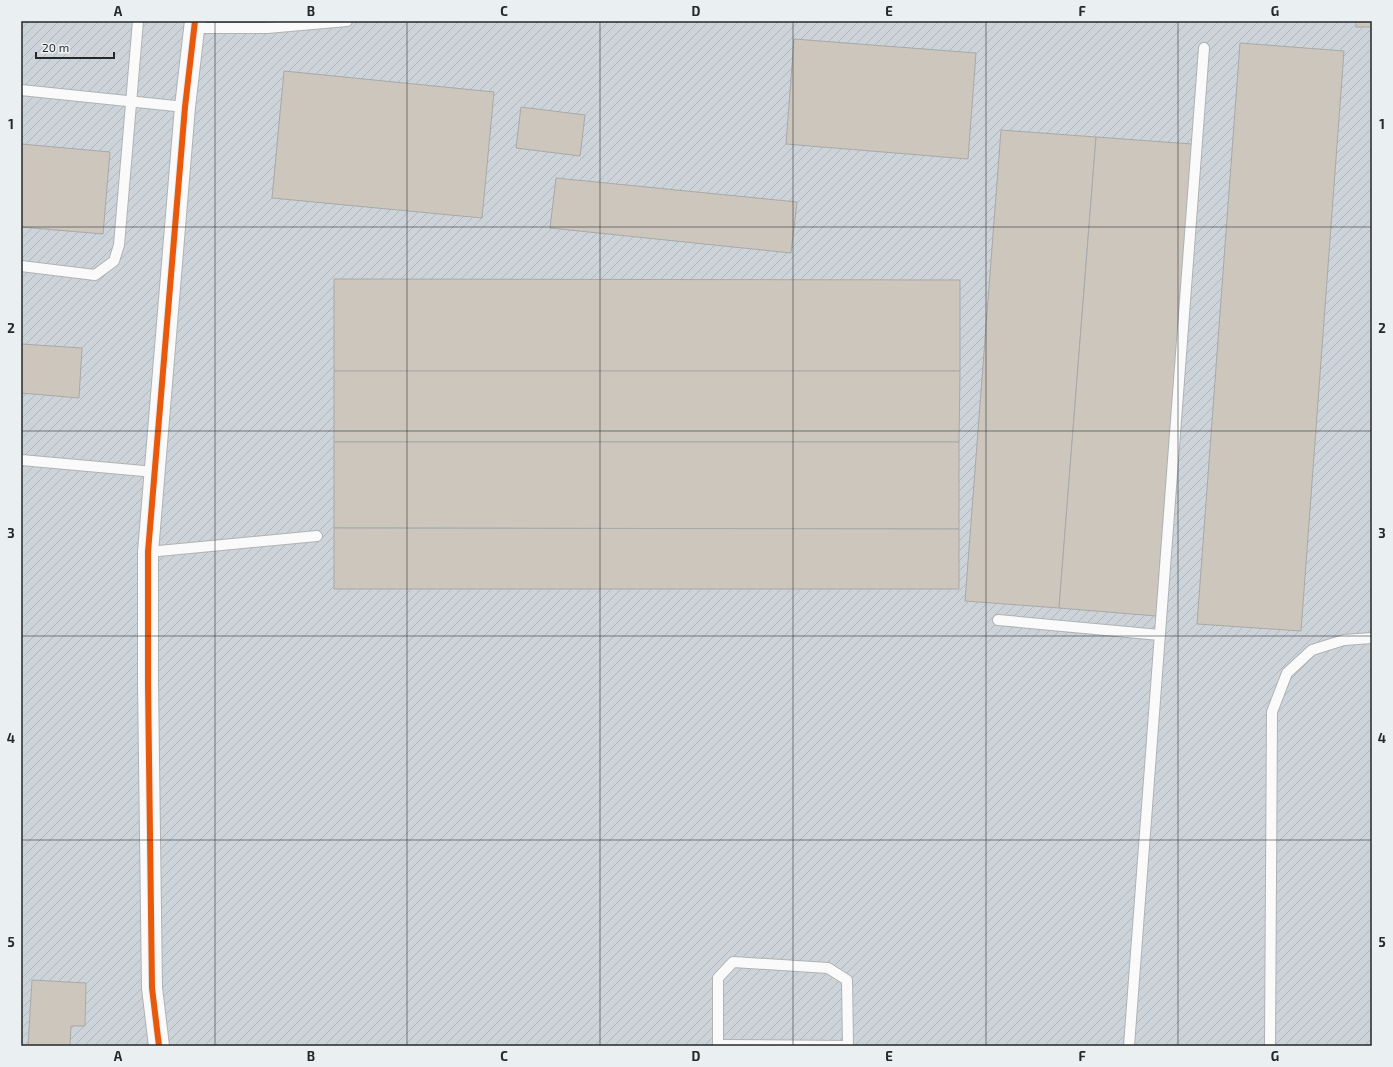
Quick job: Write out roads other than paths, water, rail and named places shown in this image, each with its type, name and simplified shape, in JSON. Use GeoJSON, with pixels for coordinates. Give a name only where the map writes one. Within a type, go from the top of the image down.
{"type":"FeatureCollection","features":[{"type":"Feature","properties":{"kind":"street"},"geometry":{"type":"LineString","coordinates":[[159,1046],[152,988],[148,683],[148,552],[185,107],[195,25]]}},
{"type":"Feature","properties":{"kind":"lane"},"geometry":{"type":"LineString","coordinates":[[21,266],[94,275],[114,261],[119,245],[138,21]]}},
{"type":"Feature","properties":{"kind":"lane"},"geometry":{"type":"LineString","coordinates":[[195,25],[267,28],[346,21]]}},
{"type":"Feature","properties":{"kind":"lane"},"geometry":{"type":"LineString","coordinates":[[1129,1046],[1204,48]]}},
{"type":"Feature","properties":{"kind":"lane"},"geometry":{"type":"LineString","coordinates":[[21,90],[185,107]]}},
{"type":"Feature","properties":{"kind":"lane"},"geometry":{"type":"LineString","coordinates":[[21,460],[155,472]]}},
{"type":"Feature","properties":{"kind":"lane"},"geometry":{"type":"LineString","coordinates":[[148,552],[317,536]]}},
{"type":"Feature","properties":{"kind":"lane"},"geometry":{"type":"LineString","coordinates":[[998,620],[1160,635]]}},
{"type":"Feature","properties":{"kind":"lane"},"geometry":{"type":"LineString","coordinates":[[1270,1046],[1272,712],[1288,673],[1312,650],[1344,640],[1372,638]]}},
{"type":"Feature","properties":{"kind":"lane"},"geometry":{"type":"LineString","coordinates":[[733,962],[828,968],[847,980],[848,1046],[718,1046],[718,978],[733,962]]}}]}
